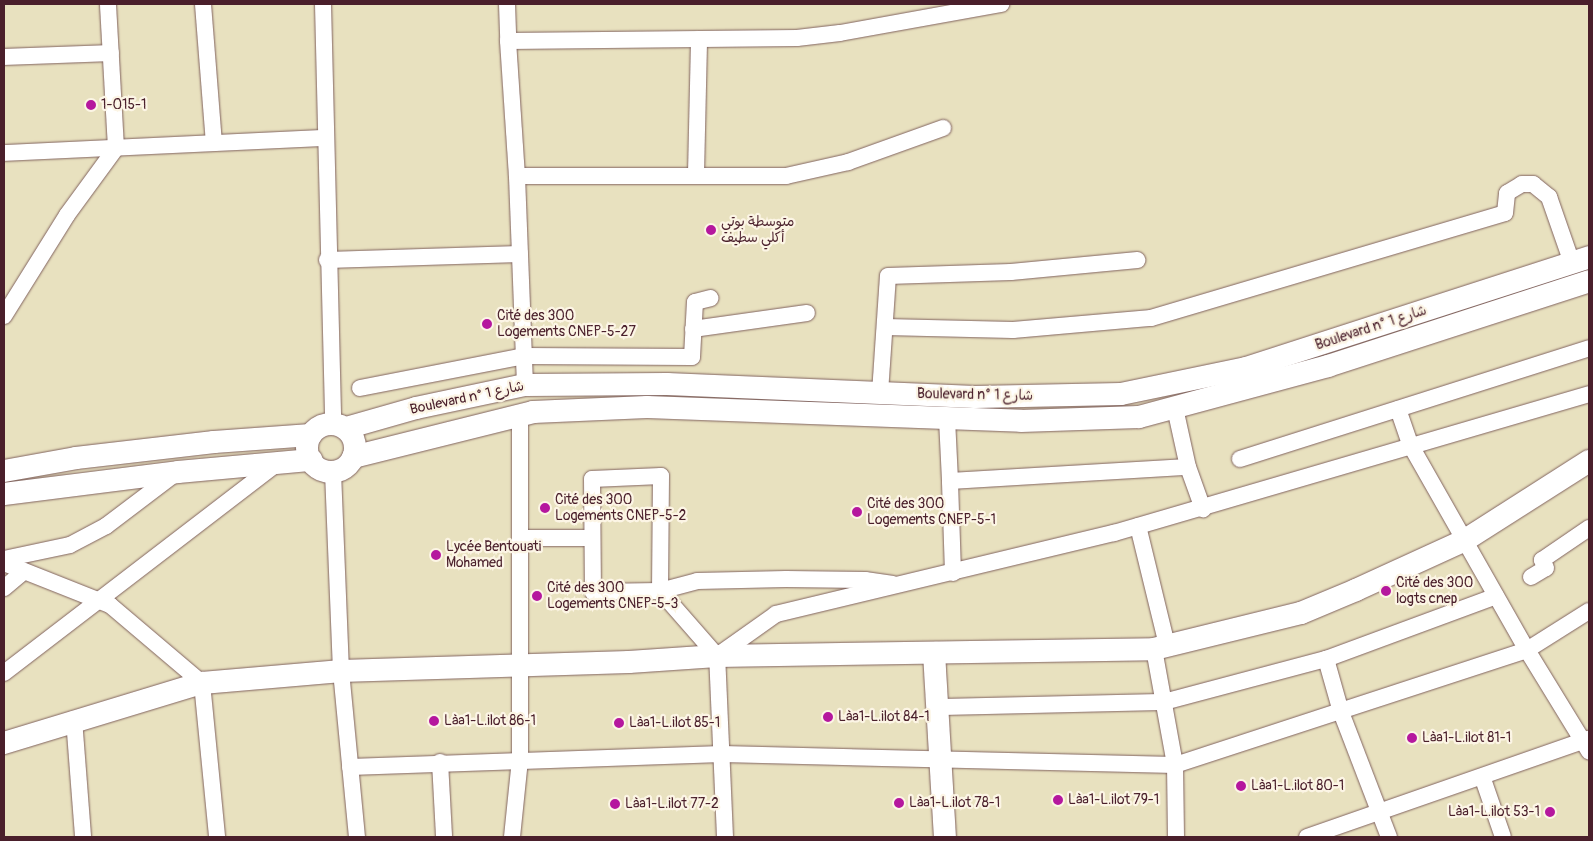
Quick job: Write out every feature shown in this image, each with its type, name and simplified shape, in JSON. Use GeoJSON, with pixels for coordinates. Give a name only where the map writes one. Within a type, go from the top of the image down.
{"type":"FeatureCollection","features":[{"type":"Feature","properties":{"kind":"main road","name":"Boulevard n° شارع 1"},"geometry":{"type":"LineString","coordinates":[[340,426],[525,385],[693,385],[880,393],[1062,396],[1121,394],[1191,381],[1246,368],[1580,260]]}},
{"type":"Feature","properties":{"kind":"main road","name":"Boulevard n° شارع 1"},"geometry":{"type":"LineString","coordinates":[[353,457],[520,415],[647,408],[947,419],[1089,421],[1140,417],[1328,366],[1589,281]]}},
{"type":"Feature","properties":{"kind":"main road"},"geometry":{"type":"LineString","coordinates":[[322,426],[340,426],[354,441],[353,457],[345,467],[333,472],[320,469],[311,460],[307,448],[311,435],[322,426]]}},
{"type":"Feature","properties":{"kind":"main road"},"geometry":{"type":"LineString","coordinates":[[4,471],[76,458],[214,442],[311,435]]}},
{"type":"Feature","properties":{"kind":"main road"},"geometry":{"type":"LineString","coordinates":[[4,494],[178,472],[311,460]]}},
{"type":"Feature","properties":{"kind":"main road"},"geometry":{"type":"LineString","coordinates":[[4,743],[74,719],[202,683],[341,671],[519,666],[717,656],[1161,647],[1301,613],[1465,540],[1589,461]]}},
{"type":"Feature","properties":{"kind":"main road"},"geometry":{"type":"LineString","coordinates":[[934,652],[939,707],[939,757],[945,837]]}},
{"type":"Feature","properties":{"kind":"street"},"geometry":{"type":"LineString","coordinates":[[4,316],[67,215],[116,148],[108,4]]}},
{"type":"Feature","properties":{"kind":"street"},"geometry":{"type":"LineString","coordinates":[[203,4],[214,143]]}},
{"type":"Feature","properties":{"kind":"street"},"geometry":{"type":"LineString","coordinates":[[323,4],[327,260],[340,426]]}},
{"type":"Feature","properties":{"kind":"street"},"geometry":{"type":"LineString","coordinates":[[507,4],[525,385]]}},
{"type":"Feature","properties":{"kind":"street"},"geometry":{"type":"LineString","coordinates":[[508,41],[797,38],[840,33],[1001,4]]}},
{"type":"Feature","properties":{"kind":"street"},"geometry":{"type":"LineString","coordinates":[[696,174],[699,39]]}},
{"type":"Feature","properties":{"kind":"street"},"geometry":{"type":"LineString","coordinates":[[4,57],[111,53]]}},
{"type":"Feature","properties":{"kind":"street"},"geometry":{"type":"LineString","coordinates":[[516,176],[696,174],[786,176],[807,173],[943,128]]}},
{"type":"Feature","properties":{"kind":"street"},"geometry":{"type":"LineString","coordinates":[[4,154],[325,138]]}},
{"type":"Feature","properties":{"kind":"street"},"geometry":{"type":"LineString","coordinates":[[885,326],[1013,330],[1151,318],[1505,213],[1507,193],[1522,184],[1533,184],[1548,197],[1580,260]]}},
{"type":"Feature","properties":{"kind":"street"},"geometry":{"type":"LineString","coordinates":[[327,260],[520,254]]}},
{"type":"Feature","properties":{"kind":"street"},"geometry":{"type":"LineString","coordinates":[[880,393],[888,276],[1011,272],[1137,260]]}},
{"type":"Feature","properties":{"kind":"street"},"geometry":{"type":"LineString","coordinates":[[693,385],[692,357],[695,302],[711,298]]}},
{"type":"Feature","properties":{"kind":"street"},"geometry":{"type":"LineString","coordinates":[[694,329],[807,313]]}},
{"type":"Feature","properties":{"kind":"street"},"geometry":{"type":"LineString","coordinates":[[1240,459],[1589,348]]}},
{"type":"Feature","properties":{"kind":"street"},"geometry":{"type":"LineString","coordinates":[[360,388],[524,356],[692,357]]}},
{"type":"Feature","properties":{"kind":"street"},"geometry":{"type":"LineString","coordinates":[[717,656],[776,614],[902,586],[1203,509],[1589,394]]}},
{"type":"Feature","properties":{"kind":"street"},"geometry":{"type":"LineString","coordinates":[[1175,408],[1188,467],[1203,509]]}},
{"type":"Feature","properties":{"kind":"street"},"geometry":{"type":"LineString","coordinates":[[1307,837],[1588,744],[1527,650],[1496,596],[1411,446],[1398,409]]}},
{"type":"Feature","properties":{"kind":"street"},"geometry":{"type":"LineString","coordinates":[[512,837],[520,759],[520,415]]}},
{"type":"Feature","properties":{"kind":"street"},"geometry":{"type":"LineString","coordinates":[[947,419],[952,572]]}},
{"type":"Feature","properties":{"kind":"street"},"geometry":{"type":"LineString","coordinates":[[4,673],[97,600],[280,462]]}},
{"type":"Feature","properties":{"kind":"street"},"geometry":{"type":"LineString","coordinates":[[950,481],[1188,467]]}},
{"type":"Feature","properties":{"kind":"street"},"geometry":{"type":"LineString","coordinates":[[4,559],[70,545],[106,526],[178,472]]}},
{"type":"Feature","properties":{"kind":"street"},"geometry":{"type":"LineString","coordinates":[[333,472],[341,671],[357,837]]}},
{"type":"Feature","properties":{"kind":"street"},"geometry":{"type":"LineString","coordinates":[[725,837],[717,656],[660,591],[661,476],[592,479],[593,592],[660,591],[697,581],[786,579],[865,580],[902,586]]}},
{"type":"Feature","properties":{"kind":"street"},"geometry":{"type":"LineString","coordinates":[[1138,526],[1161,647],[1164,702],[1175,766],[1176,837]]}},
{"type":"Feature","properties":{"kind":"street"},"geometry":{"type":"LineString","coordinates":[[1531,577],[1546,568],[1542,560],[1589,528]]}},
{"type":"Feature","properties":{"kind":"street"},"geometry":{"type":"LineString","coordinates":[[520,538],[592,538]]}},
{"type":"Feature","properties":{"kind":"street"},"geometry":{"type":"LineString","coordinates":[[4,563],[110,605],[202,683],[217,837]]}},
{"type":"Feature","properties":{"kind":"street"},"geometry":{"type":"LineString","coordinates":[[4,588],[24,571]]}},
{"type":"Feature","properties":{"kind":"street"},"geometry":{"type":"LineString","coordinates":[[939,707],[1164,702],[1326,659],[1496,596]]}},
{"type":"Feature","properties":{"kind":"street"},"geometry":{"type":"LineString","coordinates":[[350,767],[520,759],[722,754],[939,757],[1175,766],[1527,650],[1589,611]]}},
{"type":"Feature","properties":{"kind":"street"},"geometry":{"type":"LineString","coordinates":[[1326,659],[1341,712],[1389,837]]}},
{"type":"Feature","properties":{"kind":"street"},"geometry":{"type":"LineString","coordinates":[[74,719],[83,837]]}},
{"type":"Feature","properties":{"kind":"street"},"geometry":{"type":"LineString","coordinates":[[440,762],[444,837]]}},
{"type":"Feature","properties":{"kind":"street"},"geometry":{"type":"LineString","coordinates":[[1483,779],[1503,837]]}},
{"type":"Feature","properties":{"kind":"place","name":"1-015-1"},"geometry":{"type":"Point","coordinates":[91,105]}},
{"type":"Feature","properties":{"kind":"place","name":"متوسطة بوتي أكلي سطيف"},"geometry":{"type":"Point","coordinates":[711,230]}},
{"type":"Feature","properties":{"kind":"place","name":"Cité des 300 Logements CNEP-5-27"},"geometry":{"type":"Point","coordinates":[487,324]}},
{"type":"Feature","properties":{"kind":"place","name":"Cité des 300 Logements CNEP-5-2"},"geometry":{"type":"Point","coordinates":[545,508]}},
{"type":"Feature","properties":{"kind":"place","name":"Cité des 300 Logements CNEP-5-1"},"geometry":{"type":"Point","coordinates":[857,512]}},
{"type":"Feature","properties":{"kind":"place","name":"Lycée Bentouati Mohamed"},"geometry":{"type":"Point","coordinates":[436,555]}},
{"type":"Feature","properties":{"kind":"place","name":"Cité des 300 logts cnep"},"geometry":{"type":"Point","coordinates":[1386,591]}},
{"type":"Feature","properties":{"kind":"place","name":"Cité des 300 Logements CNEP-5-3"},"geometry":{"type":"Point","coordinates":[537,596]}},
{"type":"Feature","properties":{"kind":"place","name":"Làa1-L.ilot 84-1"},"geometry":{"type":"Point","coordinates":[828,717]}},
{"type":"Feature","properties":{"kind":"place","name":"Làa1-L.ilot 86-1"},"geometry":{"type":"Point","coordinates":[434,721]}},
{"type":"Feature","properties":{"kind":"place","name":"Làa1-L.ilot 85-1"},"geometry":{"type":"Point","coordinates":[619,723]}},
{"type":"Feature","properties":{"kind":"place","name":"Làa1-L.ilot 81-1"},"geometry":{"type":"Point","coordinates":[1412,738]}},
{"type":"Feature","properties":{"kind":"place","name":"Làa1-L.ilot 80-1"},"geometry":{"type":"Point","coordinates":[1241,786]}},
{"type":"Feature","properties":{"kind":"place","name":"Làa1-L.ilot 79-1"},"geometry":{"type":"Point","coordinates":[1058,800]}},
{"type":"Feature","properties":{"kind":"place","name":"Làa1-L.ilot 78-1"},"geometry":{"type":"Point","coordinates":[899,803]}},
{"type":"Feature","properties":{"kind":"place","name":"Làa1-L.ilot 77-2"},"geometry":{"type":"Point","coordinates":[615,804]}},
{"type":"Feature","properties":{"kind":"place","name":"Làa1-L.ilot 53-1"},"geometry":{"type":"Point","coordinates":[1550,812]}}]}
